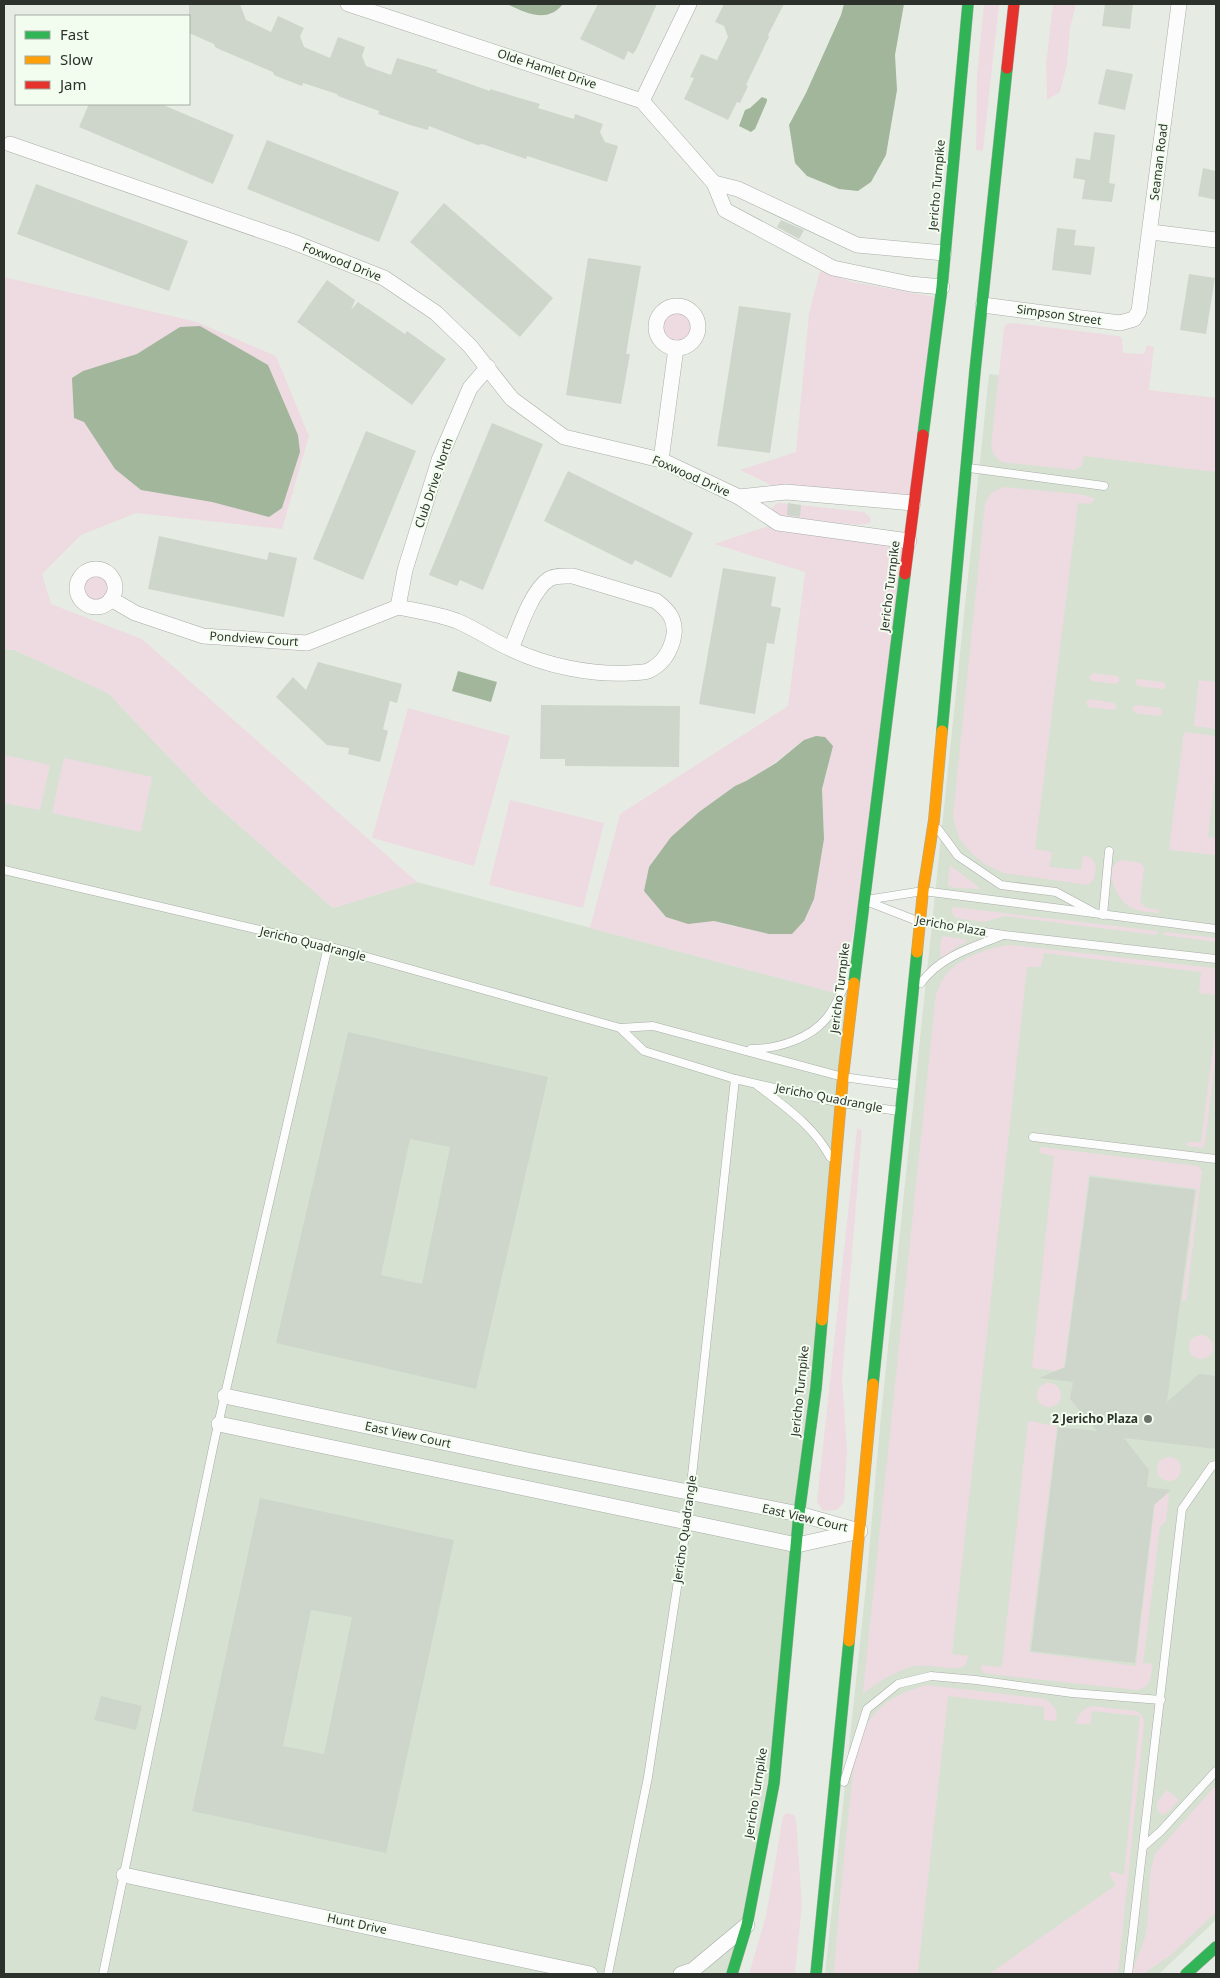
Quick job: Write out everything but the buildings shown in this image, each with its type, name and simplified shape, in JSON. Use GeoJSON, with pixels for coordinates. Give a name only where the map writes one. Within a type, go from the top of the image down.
{"type":"FeatureCollection","features":[{"type":"Feature","properties":{"kind":"main road","name":"Jericho Turnpike"},"geometry":{"type":"LineString","coordinates":[[732,1974],[746,1925],[774,1783],[799,1514],[816,1388],[843,1077],[942,287],[968,4]]}},
{"type":"Feature","properties":{"kind":"main road"},"geometry":{"type":"LineString","coordinates":[[816,1974],[860,1531],[883,1274],[906,1086],[923,891],[934,820],[975,371],[1014,4]]}},
{"type":"Feature","properties":{"kind":"main road"},"geometry":{"type":"LineString","coordinates":[[1186,1974],[1216,1947]]}},
{"type":"Feature","properties":{"kind":"street","name":"Olde Hamlet Drive"},"geometry":{"type":"LineString","coordinates":[[348,4],[642,100]]}},
{"type":"Feature","properties":{"kind":"street"},"geometry":{"type":"LineString","coordinates":[[689,4],[642,100],[714,183],[725,210],[833,268],[910,284],[942,287]]}},
{"type":"Feature","properties":{"kind":"street","name":"Seaman Road"},"geometry":{"type":"LineString","coordinates":[[1134,319],[1140,311],[1142,302],[1178,4]]}},
{"type":"Feature","properties":{"kind":"street","name":"Foxwood Drive"},"geometry":{"type":"LineString","coordinates":[[6,147],[291,241],[384,278],[436,313],[488,368],[512,399],[564,437],[661,460],[739,497],[778,523],[909,541]]}},
{"type":"Feature","properties":{"kind":"street"},"geometry":{"type":"LineString","coordinates":[[714,183],[738,189],[857,245],[944,253]]}},
{"type":"Feature","properties":{"kind":"street"},"geometry":{"type":"LineString","coordinates":[[1151,232],[1216,240]]}},
{"type":"Feature","properties":{"kind":"street","name":"Simpson Street"},"geometry":{"type":"LineString","coordinates":[[983,305],[1120,323],[1134,319]]}},
{"type":"Feature","properties":{"kind":"street"},"geometry":{"type":"LineString","coordinates":[[661,460],[676,348]]}},
{"type":"Feature","properties":{"kind":"street","name":"Club Drive North"},"geometry":{"type":"LineString","coordinates":[[398,607],[405,570],[439,460],[470,388],[488,368]]}},
{"type":"Feature","properties":{"kind":"street","name":"Foxwood Drive"},"geometry":{"type":"LineString","coordinates":[[739,497],[786,492],[914,503]]}},
{"type":"Feature","properties":{"kind":"street"},"geometry":{"type":"LineString","coordinates":[[398,607],[456,621],[512,649],[566,668],[617,674],[647,672],[661,663],[671,648],[674,633],[673,620],[666,608],[656,600],[573,576],[558,576],[549,580],[539,590],[524,614],[512,649]]}},
{"type":"Feature","properties":{"kind":"street","name":"Pondview Court"},"geometry":{"type":"LineString","coordinates":[[111,599],[135,613],[203,636],[307,643],[398,607]]}},
{"type":"Feature","properties":{"kind":"street","name":"East View Court"},"geometry":{"type":"LineString","coordinates":[[225,1396],[799,1514],[860,1531]]}},
{"type":"Feature","properties":{"kind":"street","name":"East View Court"},"geometry":{"type":"LineString","coordinates":[[219,1424],[797,1545],[860,1531]]}},
{"type":"Feature","properties":{"kind":"street","name":"Hunt Drive"},"geometry":{"type":"LineString","coordinates":[[124,1874],[590,1974]]}},
{"type":"Feature","properties":{"kind":"street"},"geometry":{"type":"LineString","coordinates":[[681,1974],[693,1970],[746,1925]]}},
{"type":"Feature","properties":{"kind":"lane"},"geometry":{"type":"LineString","coordinates":[[967,468],[1104,486]]}},
{"type":"Feature","properties":{"kind":"lane"},"geometry":{"type":"LineString","coordinates":[[934,820],[940,833],[958,856],[1001,886],[1056,892],[1101,915]]}},
{"type":"Feature","properties":{"kind":"lane"},"geometry":{"type":"LineString","coordinates":[[1101,915],[1109,851]]}},
{"type":"Feature","properties":{"kind":"lane","name":"Jericho Quadrangle"},"geometry":{"type":"LineString","coordinates":[[4,870],[328,946],[620,1028],[653,1026],[745,1049],[843,1077],[906,1086]]}},
{"type":"Feature","properties":{"kind":"lane"},"geometry":{"type":"LineString","coordinates":[[864,900],[923,891],[1216,929]]}},
{"type":"Feature","properties":{"kind":"lane","name":"Jericho Plaza"},"geometry":{"type":"LineString","coordinates":[[864,900],[920,922],[1004,935],[1216,959]]}},
{"type":"Feature","properties":{"kind":"lane"},"geometry":{"type":"LineString","coordinates":[[913,995],[924,978],[954,955],[1004,935]]}},
{"type":"Feature","properties":{"kind":"lane"},"geometry":{"type":"LineString","coordinates":[[103,1974],[225,1396],[328,946]]}},
{"type":"Feature","properties":{"kind":"lane","name":"Jericho Quadrangle"},"geometry":{"type":"LineString","coordinates":[[745,1049],[759,1049],[782,1044],[808,1034],[829,1016],[857,962]]}},
{"type":"Feature","properties":{"kind":"lane","name":"Jericho Quadrangle"},"geometry":{"type":"LineString","coordinates":[[620,1028],[644,1051],[735,1079],[841,1103],[902,1112]]}},
{"type":"Feature","properties":{"kind":"lane","name":"Jericho Quadrangle"},"geometry":{"type":"LineString","coordinates":[[608,1974],[648,1778],[687,1522],[735,1079]]}},
{"type":"Feature","properties":{"kind":"lane","name":"Jericho Quadrangle"},"geometry":{"type":"LineString","coordinates":[[756,1084],[810,1127],[825,1148],[835,1168]]}},
{"type":"Feature","properties":{"kind":"lane"},"geometry":{"type":"LineString","coordinates":[[1033,1137],[1216,1159]]}},
{"type":"Feature","properties":{"kind":"lane"},"geometry":{"type":"LineString","coordinates":[[1128,1974],[1182,1509],[1212,1466],[1216,1465]]}},
{"type":"Feature","properties":{"kind":"lane"},"geometry":{"type":"LineString","coordinates":[[830,1824],[867,1709],[898,1684],[931,1676],[1072,1693],[1161,1700]]}},
{"type":"Feature","properties":{"kind":"lane"},"geometry":{"type":"LineString","coordinates":[[1144,1846],[1161,1832],[1216,1771]]}},
{"type":"Feature","properties":{"kind":"shaded area"},"geometry":{"type":"Polygon","coordinates":[[[507,4],[563,4],[550,14],[536,15],[507,4]]]}},
{"type":"Feature","properties":{"kind":"shaded area"},"geometry":{"type":"Polygon","coordinates":[[[844,4],[904,4],[895,55],[897,90],[886,155],[871,182],[858,191],[839,189],[807,176],[795,163],[789,125],[806,93],[841,15],[844,4]]]}},
{"type":"Feature","properties":{"kind":"shaded area"},"geometry":{"type":"Polygon","coordinates":[[[984,4],[999,4],[983,151],[976,150],[977,74],[984,4]]]}},
{"type":"Feature","properties":{"kind":"shaded area"},"geometry":{"type":"Polygon","coordinates":[[[1053,4],[1076,4],[1070,28],[1067,64],[1060,92],[1047,100],[1046,64],[1053,4]]]}},
{"type":"Feature","properties":{"kind":"shaded area"},"geometry":{"type":"Polygon","coordinates":[[[762,97],[767,99],[767,101],[755,129],[751,132],[739,126],[745,110],[762,97]]]}},
{"type":"Feature","properties":{"kind":"shaded area"},"geometry":{"type":"Polygon","coordinates":[[[820,271],[853,282],[940,298],[913,503],[786,492],[740,470],[796,452],[809,313],[820,271]]]}},
{"type":"Feature","properties":{"kind":"shaded area"},"geometry":{"type":"Polygon","coordinates":[[[4,277],[197,322],[276,356],[309,436],[282,529],[136,513],[81,535],[42,574],[51,604],[142,639],[417,882],[333,908],[209,799],[108,693],[15,650],[4,649],[4,277]]]}},
{"type":"Feature","properties":{"kind":"shaded area"},"geometry":{"type":"Polygon","coordinates":[[[677,311],[683,312],[688,316],[692,321],[692,333],[688,338],[683,342],[677,343],[671,342],[666,338],[662,333],[661,327],[662,321],[666,316],[671,312],[677,311]]]}},
{"type":"Feature","properties":{"kind":"shaded area"},"geometry":{"type":"Polygon","coordinates":[[[1013,323],[1119,336],[1122,338],[1123,353],[1144,354],[1147,345],[1154,347],[1149,390],[1216,398],[1216,472],[1084,456],[1082,465],[1075,470],[1002,462],[994,455],[991,447],[1004,327],[1007,324],[1013,323]]]}},
{"type":"Feature","properties":{"kind":"shaded area"},"geometry":{"type":"Polygon","coordinates":[[[200,326],[268,365],[298,435],[300,452],[282,508],[269,517],[212,502],[141,490],[115,469],[84,422],[74,418],[72,378],[83,371],[137,354],[180,327],[200,326]]]}},
{"type":"Feature","properties":{"kind":"shaded area"},"geometry":{"type":"Polygon","coordinates":[[[989,374],[1216,398],[1216,1920],[1159,1974],[825,1974],[989,374]]]}},
{"type":"Feature","properties":{"kind":"shaded area"},"geometry":{"type":"Polygon","coordinates":[[[1004,487],[1078,494],[1094,498],[1090,504],[1078,503],[1035,849],[1052,852],[1049,867],[1081,870],[1083,855],[1091,858],[1096,865],[1094,879],[1088,885],[1004,873],[986,865],[972,854],[959,838],[953,817],[985,504],[991,493],[1004,487]]]}},
{"type":"Feature","properties":{"kind":"shaded area"},"geometry":{"type":"Polygon","coordinates":[[[777,503],[864,512],[870,517],[871,521],[868,524],[859,525],[779,516],[773,513],[771,509],[777,503]]]}},
{"type":"Feature","properties":{"kind":"shaded area"},"geometry":{"type":"Polygon","coordinates":[[[778,523],[909,541],[864,883],[840,994],[590,928],[620,814],[788,706],[805,572],[714,544],[778,523]],[[804,740],[762,771],[735,786],[714,921],[735,927],[824,839],[822,789],[828,768],[804,740]]]}},
{"type":"Feature","properties":{"kind":"shaded area"},"geometry":{"type":"Polygon","coordinates":[[[95,574],[105,578],[109,588],[105,598],[95,602],[85,598],[81,588],[85,578],[95,574]]]}},
{"type":"Feature","properties":{"kind":"shaded area"},"geometry":{"type":"Polygon","coordinates":[[[4,649],[15,650],[108,693],[209,799],[333,908],[417,882],[840,994],[857,962],[782,1706],[732,1974],[4,1974],[4,649]]]}},
{"type":"Feature","properties":{"kind":"shaded area"},"geometry":{"type":"Polygon","coordinates":[[[458,671],[497,682],[491,702],[452,691],[458,671]]]}},
{"type":"Feature","properties":{"kind":"shaded area"},"geometry":{"type":"Polygon","coordinates":[[[1093,673],[1117,676],[1120,680],[1116,684],[1091,681],[1089,677],[1093,673]]]}},
{"type":"Feature","properties":{"kind":"shaded area"},"geometry":{"type":"Polygon","coordinates":[[[1137,679],[1163,682],[1166,686],[1163,689],[1138,686],[1135,682],[1137,679]]]}},
{"type":"Feature","properties":{"kind":"shaded area"},"geometry":{"type":"Polygon","coordinates":[[[1199,680],[1216,682],[1216,729],[1194,726],[1199,680]]]}},
{"type":"Feature","properties":{"kind":"shaded area"},"geometry":{"type":"Polygon","coordinates":[[[1090,699],[1114,703],[1117,707],[1113,710],[1088,707],[1086,703],[1090,699]]]}},
{"type":"Feature","properties":{"kind":"shaded area"},"geometry":{"type":"Polygon","coordinates":[[[1137,705],[1160,708],[1163,712],[1160,716],[1135,713],[1132,708],[1137,705]]]}},
{"type":"Feature","properties":{"kind":"shaded area"},"geometry":{"type":"Polygon","coordinates":[[[408,708],[510,736],[474,866],[372,838],[408,708]]]}},
{"type":"Feature","properties":{"kind":"shaded area"},"geometry":{"type":"Polygon","coordinates":[[[1184,732],[1216,736],[1216,767],[1208,837],[1216,838],[1216,855],[1169,850],[1184,732]]]}},
{"type":"Feature","properties":{"kind":"shaded area"},"geometry":{"type":"Polygon","coordinates":[[[816,736],[825,737],[833,746],[822,789],[824,839],[814,899],[804,921],[792,934],[769,934],[714,921],[688,924],[666,917],[644,891],[649,867],[671,837],[699,812],[735,786],[776,763],[804,740],[816,736]]]}},
{"type":"Feature","properties":{"kind":"shaded area"},"geometry":{"type":"Polygon","coordinates":[[[4,755],[50,765],[40,810],[4,803],[4,755]]]}},
{"type":"Feature","properties":{"kind":"shaded area"},"geometry":{"type":"Polygon","coordinates":[[[64,758],[152,777],[141,832],[52,813],[64,758]]]}},
{"type":"Feature","properties":{"kind":"shaded area"},"geometry":{"type":"Polygon","coordinates":[[[510,800],[604,823],[583,908],[489,885],[510,800]]]}},
{"type":"Feature","properties":{"kind":"shaded area"},"geometry":{"type":"Polygon","coordinates":[[[1121,860],[1141,863],[1144,868],[1140,902],[1146,908],[1159,910],[1159,913],[1145,912],[1132,908],[1121,899],[1113,884],[1112,870],[1115,864],[1121,860]]]}},
{"type":"Feature","properties":{"kind":"shaded area"},"geometry":{"type":"Polygon","coordinates":[[[950,865],[981,889],[954,888],[948,885],[950,865]]]}},
{"type":"Feature","properties":{"kind":"shaded area"},"geometry":{"type":"Polygon","coordinates":[[[953,907],[1157,931],[1158,933],[1156,935],[1005,916],[984,922],[956,918],[951,911],[953,907]]]}},
{"type":"Feature","properties":{"kind":"shaded area"},"geometry":{"type":"Polygon","coordinates":[[[1165,932],[1216,938],[1216,942],[1164,935],[1165,932]]]}},
{"type":"Feature","properties":{"kind":"shaded area"},"geometry":{"type":"Polygon","coordinates":[[[943,936],[967,940],[943,958],[940,955],[943,936]]]}},
{"type":"Feature","properties":{"kind":"shaded area"},"geometry":{"type":"Polygon","coordinates":[[[1011,945],[1213,968],[1216,971],[1216,995],[1199,993],[1201,972],[1044,953],[1041,967],[1027,967],[952,1654],[969,1656],[964,1667],[910,1667],[882,1680],[864,1693],[936,994],[945,976],[958,964],[975,954],[1011,945]]]}},
{"type":"Feature","properties":{"kind":"shaded area"},"geometry":{"type":"Polygon","coordinates":[[[1216,1025],[1216,1053],[1205,1144],[1202,1148],[1188,1146],[1186,1144],[1188,1142],[1201,1142],[1216,1025]]]}},
{"type":"Feature","properties":{"kind":"shaded area"},"geometry":{"type":"Polygon","coordinates":[[[857,1128],[862,1130],[842,1379],[847,1449],[844,1502],[837,1510],[823,1511],[817,1502],[857,1128]]]}},
{"type":"Feature","properties":{"kind":"shaded area"},"geometry":{"type":"Polygon","coordinates":[[[1041,1147],[1198,1166],[1202,1171],[1186,1301],[1182,1301],[1197,1189],[1089,1175],[1064,1368],[1056,1371],[1032,1368],[1054,1156],[1040,1153],[1041,1147]]]}},
{"type":"Feature","properties":{"kind":"shaded area"},"geometry":{"type":"Polygon","coordinates":[[[1201,1335],[1210,1338],[1213,1347],[1210,1356],[1201,1359],[1192,1356],[1189,1347],[1192,1338],[1201,1335]]]}},
{"type":"Feature","properties":{"kind":"shaded area"},"geometry":{"type":"Polygon","coordinates":[[[1049,1383],[1058,1386],[1061,1395],[1058,1404],[1049,1407],[1040,1404],[1037,1395],[1040,1386],[1049,1383]]]}},
{"type":"Feature","properties":{"kind":"shaded area"},"geometry":{"type":"Polygon","coordinates":[[[1028,1421],[1057,1426],[1029,1652],[1136,1666],[1155,1502],[1162,1499],[1165,1492],[1169,1494],[1166,1521],[1160,1527],[1143,1663],[1152,1664],[1151,1673],[1150,1680],[1143,1688],[1138,1690],[1006,1676],[984,1673],[981,1669],[982,1665],[1002,1667],[1028,1421]]]}},
{"type":"Feature","properties":{"kind":"shaded area"},"geometry":{"type":"Polygon","coordinates":[[[1169,1457],[1178,1460],[1181,1469],[1178,1478],[1169,1481],[1160,1478],[1157,1469],[1160,1460],[1169,1457]]]}},
{"type":"Feature","properties":{"kind":"shaded area"},"geometry":{"type":"Polygon","coordinates":[[[927,1685],[1045,1699],[1055,1708],[1057,1714],[1056,1721],[1044,1720],[1044,1707],[948,1696],[918,1971],[920,1974],[834,1974],[850,1800],[859,1742],[872,1717],[885,1704],[908,1691],[927,1685]]]}},
{"type":"Feature","properties":{"kind":"shaded area"},"geometry":{"type":"Polygon","coordinates":[[[1091,1706],[1136,1711],[1142,1715],[1144,1723],[1118,1974],[989,1974],[1116,1885],[1109,1874],[1111,1871],[1124,1875],[1140,1716],[1092,1711],[1090,1724],[1076,1724],[1081,1713],[1091,1706]]]}},
{"type":"Feature","properties":{"kind":"shaded area"},"geometry":{"type":"Polygon","coordinates":[[[1216,1785],[1216,1912],[1171,1955],[1143,1974],[1132,1974],[1146,1933],[1150,1873],[1155,1854],[1216,1785]]]}},
{"type":"Feature","properties":{"kind":"shaded area"},"geometry":{"type":"Polygon","coordinates":[[[1167,1790],[1179,1800],[1168,1812],[1162,1815],[1157,1809],[1157,1802],[1167,1790]]]}},
{"type":"Feature","properties":{"kind":"shaded area"},"geometry":{"type":"Polygon","coordinates":[[[787,1813],[794,1815],[796,1819],[802,1905],[795,1974],[749,1974],[766,1916],[783,1816],[787,1813]]]}},
{"type":"Feature","properties":{"kind":"traffic: fast"},"geometry":{"type":"LineString","coordinates":[[923,435],[942,287],[968,4]]}},
{"type":"Feature","properties":{"kind":"traffic: fast"},"geometry":{"type":"LineString","coordinates":[[942,731],[975,371],[1007,68]]}},
{"type":"Feature","properties":{"kind":"traffic: fast"},"geometry":{"type":"LineString","coordinates":[[854,983],[905,574]]}},
{"type":"Feature","properties":{"kind":"traffic: fast"},"geometry":{"type":"LineString","coordinates":[[873,1384],[917,952]]}},
{"type":"Feature","properties":{"kind":"traffic: fast"},"geometry":{"type":"LineString","coordinates":[[732,1974],[747,1925],[774,1783],[799,1514],[816,1388],[822,1320]]}},
{"type":"Feature","properties":{"kind":"traffic: fast"},"geometry":{"type":"LineString","coordinates":[[816,1974],[849,1641]]}},
{"type":"Feature","properties":{"kind":"traffic: fast"},"geometry":{"type":"LineString","coordinates":[[1186,1974],[1216,1947]]}},
{"type":"Feature","properties":{"kind":"traffic: slow"},"geometry":{"type":"LineString","coordinates":[[917,952],[923,891],[934,820],[942,731]]}},
{"type":"Feature","properties":{"kind":"traffic: slow"},"geometry":{"type":"LineString","coordinates":[[822,1320],[843,1077],[854,983]]}},
{"type":"Feature","properties":{"kind":"traffic: slow"},"geometry":{"type":"LineString","coordinates":[[849,1641],[873,1384]]}},
{"type":"Feature","properties":{"kind":"traffic: jam"},"geometry":{"type":"LineString","coordinates":[[1007,68],[1014,4]]}},
{"type":"Feature","properties":{"kind":"traffic: jam"},"geometry":{"type":"LineString","coordinates":[[905,574],[923,435]]}},
{"type":"Feature","properties":{"kind":"place","name":"2 Jericho Plaza"},"geometry":{"type":"Point","coordinates":[1148,1419]}}]}
